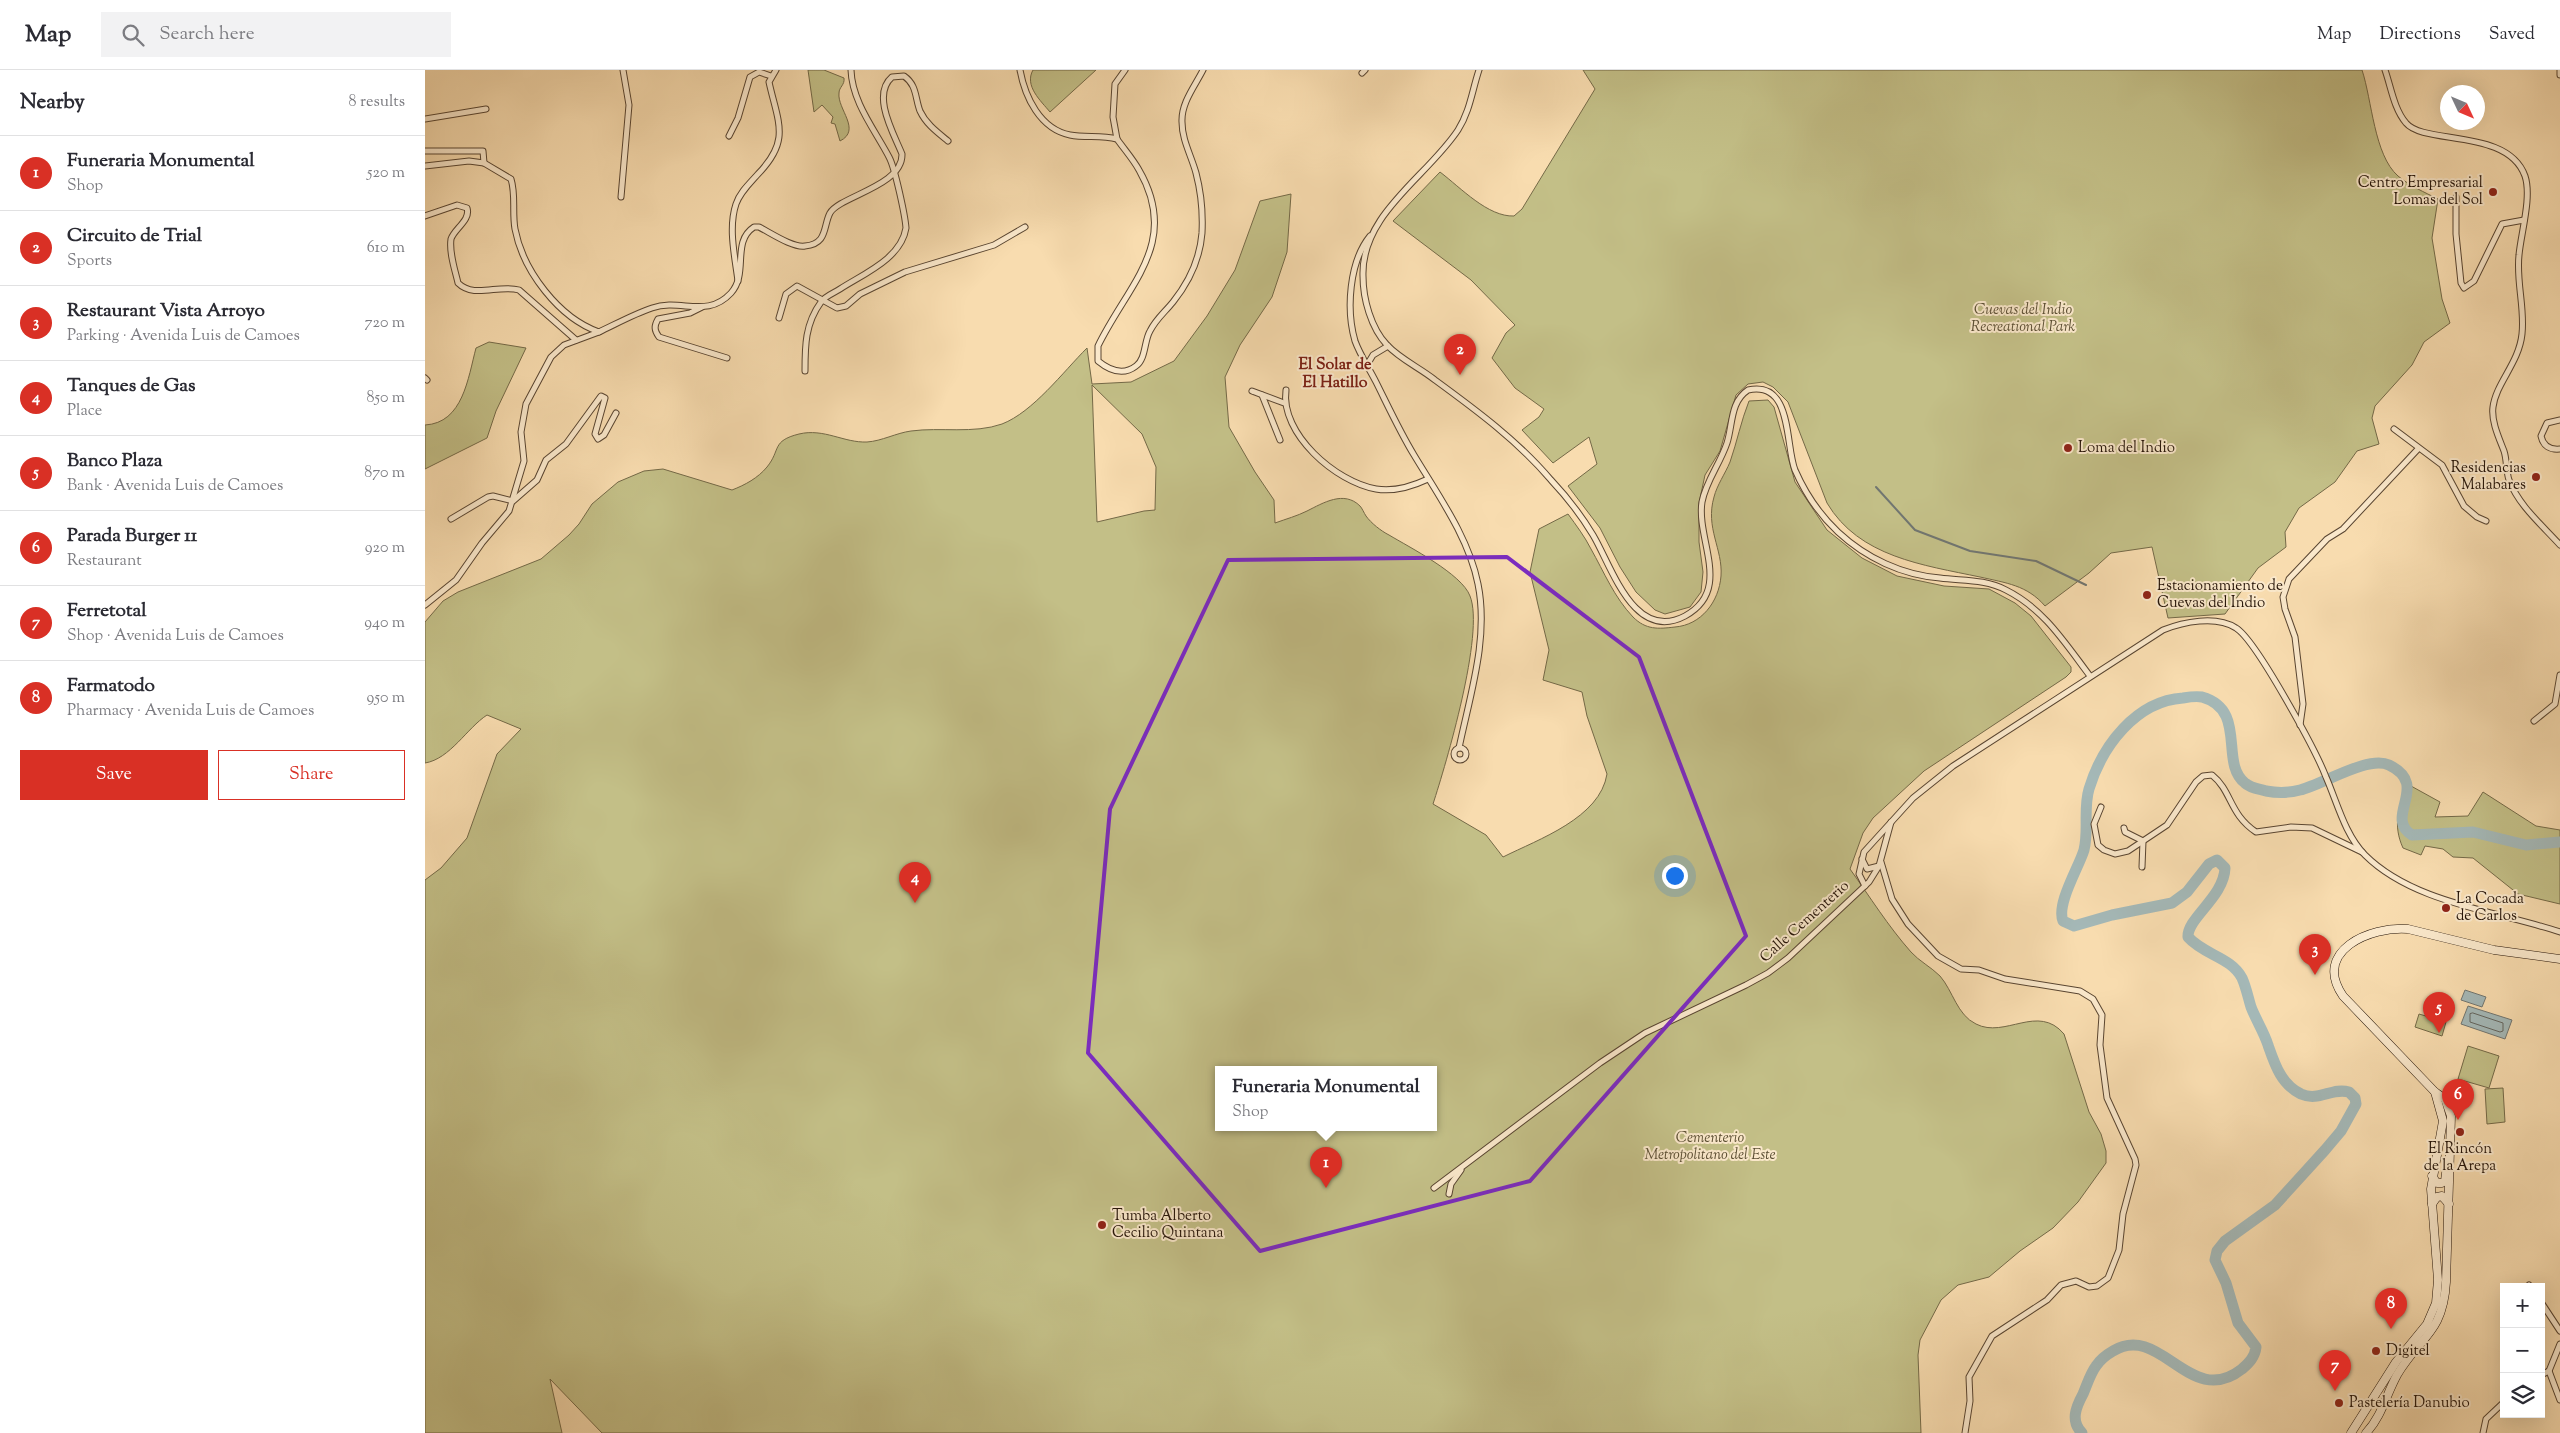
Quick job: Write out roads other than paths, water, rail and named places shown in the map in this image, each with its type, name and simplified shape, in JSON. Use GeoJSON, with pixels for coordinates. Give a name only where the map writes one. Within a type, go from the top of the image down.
{"type":"FeatureCollection","features":[{"type":"Feature","properties":{"kind":"street"},"geometry":{"type":"LineString","coordinates":[[621,197],[629,105],[623,81],[623,70]]}},
{"type":"Feature","properties":{"kind":"street"},"geometry":{"type":"LineString","coordinates":[[738,284],[733,214],[743,191],[768,164],[780,142],[780,133],[769,82],[776,70]]}},
{"type":"Feature","properties":{"kind":"street"},"geometry":{"type":"LineString","coordinates":[[805,372],[805,340],[810,321],[822,300],[892,254],[904,237],[905,218],[891,160],[867,118],[855,92],[851,81],[851,70]]}},
{"type":"Feature","properties":{"kind":"street"},"geometry":{"type":"LineString","coordinates":[[1020,70],[1023,88],[1030,104],[1055,130],[1069,135],[1117,139]]}},
{"type":"Feature","properties":{"kind":"street"},"geometry":{"type":"LineString","coordinates":[[1125,70],[1115,84],[1113,123],[1117,139],[1139,170],[1155,213],[1152,250],[1098,346],[1098,361],[1109,370],[1122,371],[1136,366],[1142,357],[1149,333],[1190,277],[1198,256],[1202,233],[1202,209],[1196,173],[1184,142],[1181,121],[1185,104],[1203,70]]}},
{"type":"Feature","properties":{"kind":"street"},"geometry":{"type":"LineString","coordinates":[[1459,748],[1479,658],[1481,632],[1479,585],[1466,546],[1356,343],[1351,304],[1355,268],[1362,246],[1389,209],[1459,128],[1471,104],[1479,70]]}},
{"type":"Feature","properties":{"kind":"street"},"geometry":{"type":"LineString","coordinates":[[2385,70],[2406,124],[2417,130],[2477,141],[2511,157],[2525,175],[2528,193],[2517,267],[2522,333],[2519,353],[2499,389],[2493,407],[2495,424],[2507,459],[2509,478],[2516,495],[2560,545]]}},
{"type":"Feature","properties":{"kind":"street"},"geometry":{"type":"LineString","coordinates":[[2560,70],[2560,75]]}},
{"type":"Feature","properties":{"kind":"street"},"geometry":{"type":"LineString","coordinates":[[729,136],[738,118],[750,77],[759,72],[771,76]]}},
{"type":"Feature","properties":{"kind":"street"},"geometry":{"type":"LineString","coordinates":[[727,358],[659,338],[655,332],[654,325],[658,318],[690,314],[702,308],[718,304],[738,284],[741,272],[742,239],[754,227],[759,227],[794,245],[805,246],[818,242],[826,232],[830,213],[834,208],[873,189],[893,172],[903,160],[884,106],[884,88],[892,77],[904,76],[909,80],[915,91],[924,118],[948,141]]}},
{"type":"Feature","properties":{"kind":"street"},"geometry":{"type":"LineString","coordinates":[[425,119],[486,109]]}},
{"type":"Feature","properties":{"kind":"street"},"geometry":{"type":"LineString","coordinates":[[425,151],[483,151],[484,162]]}},
{"type":"Feature","properties":{"kind":"street"},"geometry":{"type":"LineString","coordinates":[[425,166],[469,161],[484,162],[511,179],[515,228],[526,259],[537,279],[566,314],[575,321],[599,332]]}},
{"type":"Feature","properties":{"kind":"street"},"geometry":{"type":"LineString","coordinates":[[2456,197],[2456,234],[2461,283],[2464,288],[2474,281],[2502,224],[2523,220]]}},
{"type":"Feature","properties":{"kind":"street"},"geometry":{"type":"LineString","coordinates":[[425,216],[457,205],[467,208],[466,218],[451,240],[451,253],[458,283],[467,290],[489,291],[511,287],[519,290],[576,340]]}},
{"type":"Feature","properties":{"kind":"street"},"geometry":{"type":"LineString","coordinates":[[779,318],[786,294],[797,286],[837,308],[846,306],[860,294],[905,272],[994,245],[1025,227]]}},
{"type":"Feature","properties":{"kind":"street"},"geometry":{"type":"LineString","coordinates":[[1372,234],[1363,270],[1365,294],[1377,330],[1388,346],[1435,379],[1501,431],[1537,464],[1583,520],[1631,604],[1648,618],[1664,621],[1678,619],[1694,610],[1706,594],[1711,565],[1703,524],[1702,501],[1727,445],[1735,404],[1748,390],[1759,389],[1770,393],[1783,409],[1794,468],[1805,491],[1830,524],[1849,542],[1871,557],[1899,570],[1931,577],[1979,581],[2013,594],[2027,602],[2049,622],[2090,676]]}},
{"type":"Feature","properties":{"kind":"street"},"geometry":{"type":"LineString","coordinates":[[425,605],[456,580],[482,543],[509,511],[524,461],[521,432],[526,404],[551,356],[563,345],[599,332],[652,307],[673,304],[702,308]]}},
{"type":"Feature","properties":{"kind":"street"},"geometry":{"type":"LineString","coordinates":[[1367,365],[1376,352],[1388,346]]}},
{"type":"Feature","properties":{"kind":"street"},"geometry":{"type":"LineString","coordinates":[[1286,390],[1285,403],[1303,439],[1319,460],[1337,474],[1358,483],[1385,489],[1414,486],[1428,479]]}},
{"type":"Feature","properties":{"kind":"street"},"geometry":{"type":"LineString","coordinates":[[1252,391],[1285,403]]}},
{"type":"Feature","properties":{"kind":"street"},"geometry":{"type":"LineString","coordinates":[[1262,394],[1279,440]]}},
{"type":"Feature","properties":{"kind":"street"},"geometry":{"type":"LineString","coordinates":[[451,519],[488,497],[493,496],[513,501],[523,495],[537,480],[546,460],[566,444],[601,396],[605,398],[595,434],[598,439],[604,435],[616,413]]}},
{"type":"Feature","properties":{"kind":"street"},"geometry":{"type":"LineString","coordinates":[[2560,420],[2547,423],[2541,436],[2543,443],[2549,448],[2560,449]]}},
{"type":"Feature","properties":{"kind":"street"},"geometry":{"type":"LineString","coordinates":[[2394,429],[2418,449],[2442,465],[2464,506],[2485,521]]}},
{"type":"Feature","properties":{"kind":"street"},"geometry":{"type":"LineString","coordinates":[[2300,726],[2303,704],[2295,637],[2285,609],[2283,597],[2289,579],[2327,540],[2343,530],[2418,449]]}},
{"type":"Feature","properties":{"kind":"street"},"geometry":{"type":"LineString","coordinates":[[1880,864],[1867,869],[1862,859],[1864,852],[1913,798],[1953,766],[2163,630],[2197,622],[2222,623],[2236,627],[2246,637],[2300,726],[2323,769],[2340,809],[2362,852]]}},
{"type":"Feature","properties":{"kind":"street"},"geometry":{"type":"LineString","coordinates":[[2534,721],[2555,704],[2560,675]]}},
{"type":"Feature","properties":{"kind":"street"},"geometry":{"type":"LineString","coordinates":[[2101,808],[2094,824],[2099,845],[2104,850],[2115,854],[2128,851],[2167,825],[2196,782],[2203,776],[2211,775],[2220,782],[2233,810],[2245,825],[2256,832],[2291,827],[2312,828],[2362,852],[2412,889],[2560,932]]}},
{"type":"Feature","properties":{"kind":"street"},"geometry":{"type":"LineString","coordinates":[[1865,886],[1880,864],[1893,819]]}},
{"type":"Feature","properties":{"kind":"street"},"geometry":{"type":"LineString","coordinates":[[2124,828],[2125,832],[2143,841]]}},
{"type":"Feature","properties":{"kind":"street"},"geometry":{"type":"LineString","coordinates":[[2142,867],[2143,841]]}},
{"type":"Feature","properties":{"kind":"street","name":"Calle Cementerio"},"geometry":{"type":"LineString","coordinates":[[1434,1188],[1593,1069],[1645,1033],[1768,973],[1825,925],[1865,886],[1859,874],[1862,859]]}},
{"type":"Feature","properties":{"kind":"street"},"geometry":{"type":"LineString","coordinates":[[1880,864],[1892,899],[1908,924],[1938,956],[1961,969],[1979,970],[2005,979],[2079,991],[2093,999],[2102,1015],[2100,1044],[2107,1098],[2136,1165],[2123,1214],[2119,1250],[2108,1278],[2097,1286],[2089,1287],[2076,1281],[2061,1285],[2047,1300],[1992,1336],[1969,1377],[1970,1401],[1965,1433]]}},
{"type":"Feature","properties":{"kind":"street"},"geometry":{"type":"LineString","coordinates":[[2366,1433],[2381,1413],[2398,1374],[2429,1335],[2443,1309],[2449,1204],[2450,1110],[2442,1096],[2435,1092],[2343,996],[2336,985],[2334,976],[2335,964],[2341,953],[2363,936],[2393,928],[2408,929],[2494,950],[2560,959]]}},
{"type":"Feature","properties":{"kind":"street"},"geometry":{"type":"LineString","coordinates":[[2351,1433],[2396,1362],[2427,1324],[2436,1303],[2438,1274],[2432,1205],[2432,1176],[2443,1129],[2443,1115],[2435,1092]]}},
{"type":"Feature","properties":{"kind":"street"},"geometry":{"type":"LineString","coordinates":[[2432,1176],[2437,1183],[2444,1182],[2449,1162]]}},
{"type":"Feature","properties":{"kind":"street","name":"Calle Cementerio"},"geometry":{"type":"LineString","coordinates":[[1449,1194],[1451,1184],[1464,1166]]}},
{"type":"Feature","properties":{"kind":"street"},"geometry":{"type":"LineString","coordinates":[[2432,1205],[2437,1197],[2442,1196],[2449,1204]]}},
{"type":"Feature","properties":{"kind":"street"},"geometry":{"type":"LineString","coordinates":[[2545,1308],[2560,1331]]}},
{"type":"Feature","properties":{"kind":"street"},"geometry":{"type":"LineString","coordinates":[[2545,1373],[2549,1371],[2560,1344]]}},
{"type":"Feature","properties":{"kind":"street"},"geometry":{"type":"LineString","coordinates":[[2549,1371],[2560,1400]]}},
{"type":"Feature","properties":{"kind":"street"},"geometry":{"type":"LineString","coordinates":[[2360,1419],[2375,1404],[2379,1407],[2381,1413]]}},
{"type":"Feature","properties":{"kind":"street"},"geometry":{"type":"LineString","coordinates":[[2483,1433],[2486,1419],[2500,1406]]}},
{"type":"Feature","properties":{"kind":"water"},"geometry":{"type":"Polygon","coordinates":[[[2465,990],[2486,997],[2482,1007],[2461,1000],[2465,990]]]}},
{"type":"Feature","properties":{"kind":"water"},"geometry":{"type":"Polygon","coordinates":[[[2468,1006],[2512,1020],[2505,1039],[2461,1024],[2468,1006]]]}},
{"type":"Feature","properties":{"kind":"waterway"},"geometry":{"type":"LineString","coordinates":[[1876,487],[1915,530],[1970,551],[2036,561],[2086,585]]}},
{"type":"Feature","properties":{"kind":"waterway"},"geometry":{"type":"LineString","coordinates":[[2082,1433],[2075,1419],[2078,1404],[2094,1369],[2101,1360],[2113,1351],[2130,1345],[2146,1347],[2191,1374],[2207,1379],[2223,1379],[2242,1369],[2249,1362],[2253,1357],[2256,1347],[2238,1323],[2226,1283],[2215,1260],[2217,1251],[2225,1241],[2275,1205],[2341,1131],[2356,1104],[2355,1098],[2349,1092],[2337,1091],[2320,1096],[2308,1096],[2301,1094],[2288,1085],[2276,1067],[2251,1007],[2242,978],[2231,965],[2194,943],[2188,937],[2193,922],[2213,898],[2223,879],[2225,868],[2217,860],[2209,864],[2187,892],[2172,903],[2112,915],[2074,926],[2063,921],[2062,914],[2065,896],[2084,850],[2086,804],[2089,789],[2103,757],[2123,728],[2150,707],[2166,701],[2202,697],[2216,704],[2224,713],[2229,725],[2234,763],[2238,774],[2247,785],[2274,792],[2296,791],[2357,767],[2380,763],[2389,765],[2401,773],[2406,782],[2407,791],[2402,819],[2404,828],[2412,835],[2473,832],[2526,845],[2560,842]]}},
{"type":"Feature","properties":{"kind":"place","name":"Centro Empresarial Lomas del Sol"},"geometry":{"type":"Point","coordinates":[2493,192]}},
{"type":"Feature","properties":{"kind":"place","name":"Circuito de Trial"},"geometry":{"type":"Point","coordinates":[1460,375]}},
{"type":"Feature","properties":{"kind":"place","name":"Loma del Indio"},"geometry":{"type":"Point","coordinates":[2068,448]}},
{"type":"Feature","properties":{"kind":"place","name":"Residencias Malabares"},"geometry":{"type":"Point","coordinates":[2536,477]}},
{"type":"Feature","properties":{"kind":"place","name":"Estacionamiento de Cuevas del Indio"},"geometry":{"type":"Point","coordinates":[2147,595]}},
{"type":"Feature","properties":{"kind":"place","name":"Tanques de Gas"},"geometry":{"type":"Point","coordinates":[915,903]}},
{"type":"Feature","properties":{"kind":"place","name":"La Cocada de Carlos"},"geometry":{"type":"Point","coordinates":[2446,908]}},
{"type":"Feature","properties":{"kind":"place","name":"Restaurant Vista Arroyo"},"geometry":{"type":"Point","coordinates":[2315,975]}},
{"type":"Feature","properties":{"kind":"place","name":"Banco Plaza"},"geometry":{"type":"Point","coordinates":[2439,1033]}},
{"type":"Feature","properties":{"kind":"place","name":"Parada Burger 11"},"geometry":{"type":"Point","coordinates":[2458,1120]}},
{"type":"Feature","properties":{"kind":"place","name":"El Rincón de la Arepa"},"geometry":{"type":"Point","coordinates":[2460,1132]}},
{"type":"Feature","properties":{"kind":"place","name":"Funeraria Monumental"},"geometry":{"type":"Point","coordinates":[1326,1188]}},
{"type":"Feature","properties":{"kind":"place","name":"Tumba Alberto Cecilio Quintana"},"geometry":{"type":"Point","coordinates":[1102,1225]}},
{"type":"Feature","properties":{"kind":"place","name":"Farmatodo"},"geometry":{"type":"Point","coordinates":[2391,1329]}},
{"type":"Feature","properties":{"kind":"place","name":"Digitel"},"geometry":{"type":"Point","coordinates":[2376,1351]}},
{"type":"Feature","properties":{"kind":"place","name":"Ferretotal"},"geometry":{"type":"Point","coordinates":[2335,1391]}},
{"type":"Feature","properties":{"kind":"place","name":"Pastelería Danubio"},"geometry":{"type":"Point","coordinates":[2339,1403]}},
{"type":"Feature","properties":{"kind":"district","name":"El Solar de El Hatillo"},"geometry":{"type":"Point","coordinates":[1335,374]}},
{"type":"Feature","properties":{"kind":"park label","name":"Cuevas del Indio Recreational Park"},"geometry":{"type":"Point","coordinates":[2023,318]}},
{"type":"Feature","properties":{"kind":"park label","name":"Cementerio Metropolitano del Este"},"geometry":{"type":"Point","coordinates":[1710,1146]}}]}
